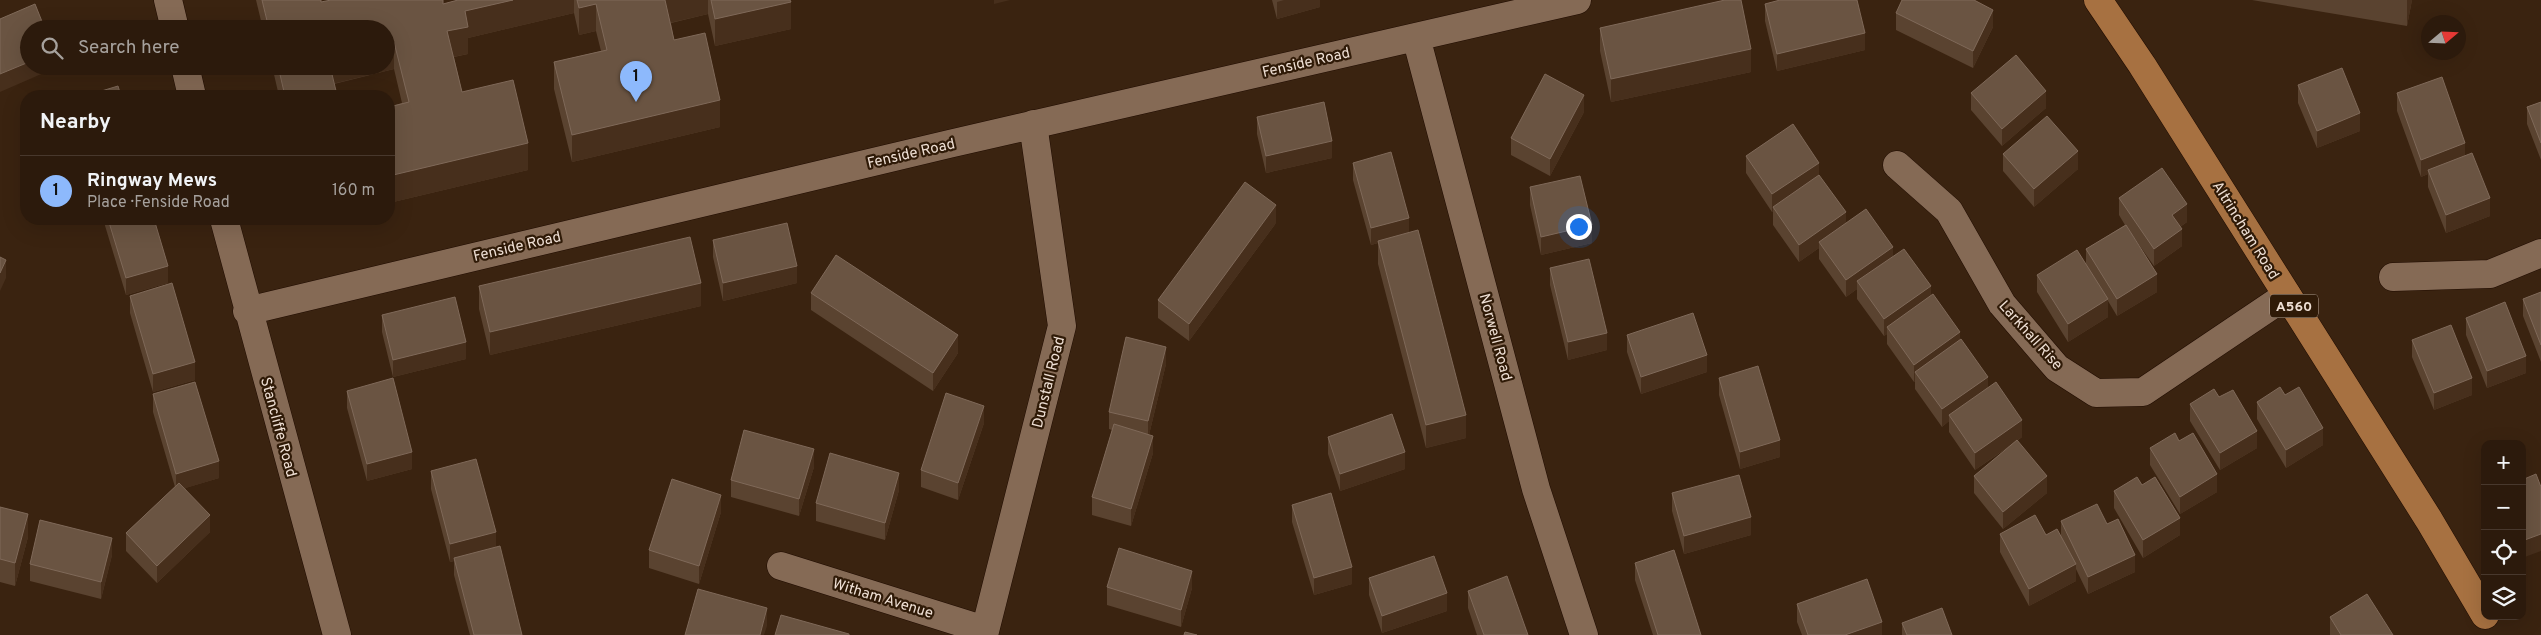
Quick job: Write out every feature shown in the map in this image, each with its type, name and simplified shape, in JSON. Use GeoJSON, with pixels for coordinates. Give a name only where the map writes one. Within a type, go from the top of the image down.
{"type":"FeatureCollection","features":[{"type":"Feature","properties":{"kind":"main road","name":"Altrincham Road"},"geometry":{"type":"LineString","coordinates":[[2098,0],[2429,520],[2481,609]]}},
{"type":"Feature","properties":{"kind":"main road","name":"Altrincham Road"},"geometry":{"type":"LineString","coordinates":[[2487,620],[2495,635]]}},
{"type":"Feature","properties":{"kind":"street"},"geometry":{"type":"LineString","coordinates":[[168,0],[173,20]]}},
{"type":"Feature","properties":{"kind":"street","name":"Fenside Road"},"geometry":{"type":"LineString","coordinates":[[247,311],[1033,124],[1416,36],[1493,10],[1577,0]]}},
{"type":"Feature","properties":{"kind":"street","name":"Norwell Road"},"geometry":{"type":"LineString","coordinates":[[1416,36],[1536,489],[1584,635]]}},
{"type":"Feature","properties":{"kind":"street"},"geometry":{"type":"LineString","coordinates":[[187,75],[191,90]]}},
{"type":"Feature","properties":{"kind":"street","name":"Dunstall Road"},"geometry":{"type":"LineString","coordinates":[[985,632],[1062,326],[1033,124]]}},
{"type":"Feature","properties":{"kind":"street","name":"Larkhall Rise"},"geometry":{"type":"LineString","coordinates":[[1897,165],[1949,210],[2002,304],[2057,368],[2096,393],[2143,392],[2287,295]]}},
{"type":"Feature","properties":{"kind":"street","name":"Stancliffe Road"},"geometry":{"type":"LineString","coordinates":[[226,225],[247,311],[337,635]]}},
{"type":"Feature","properties":{"kind":"street"},"geometry":{"type":"LineString","coordinates":[[2393,277],[2490,274],[2541,253]]}},
{"type":"Feature","properties":{"kind":"street","name":"Witham Avenue"},"geometry":{"type":"LineString","coordinates":[[781,566],[985,632]]}},
{"type":"Feature","properties":{"kind":"building"},"geometry":{"type":"Polygon","coordinates":[[[262,0],[321,0],[321,2],[331,0],[443,0],[443,4],[458,0],[513,0],[465,11],[468,27],[447,31],[462,92],[513,80],[528,143],[395,175],[395,106],[409,102],[395,46],[395,20],[267,20],[262,0]]]}},
{"type":"Feature","properties":{"kind":"building"},"geometry":{"type":"Polygon","coordinates":[[[577,0],[665,0],[674,40],[705,33],[720,100],[572,135],[554,62],[607,50],[596,4],[579,8],[577,0]]]}},
{"type":"Feature","properties":{"kind":"building"},"geometry":{"type":"Polygon","coordinates":[[[711,0],[790,0],[791,2],[715,19],[711,0]]]}},
{"type":"Feature","properties":{"kind":"building"},"geometry":{"type":"Polygon","coordinates":[[[1725,0],[1741,0],[1751,49],[1611,79],[1600,28],[1725,0]]]}},
{"type":"Feature","properties":{"kind":"building"},"geometry":{"type":"Polygon","coordinates":[[[1780,0],[1857,0],[1865,33],[1777,54],[1765,4],[1780,0]]]}},
{"type":"Feature","properties":{"kind":"building"},"geometry":{"type":"Polygon","coordinates":[[[1902,0],[1974,0],[1993,10],[1973,51],[1896,13],[1902,0]]]}},
{"type":"Feature","properties":{"kind":"building"},"geometry":{"type":"Polygon","coordinates":[[[35,4],[41,20],[20,20],[20,66],[0,74],[0,19],[35,4]]]}},
{"type":"Feature","properties":{"kind":"building"},"geometry":{"type":"Polygon","coordinates":[[[2016,55],[2046,91],[2002,129],[1971,93],[2016,55]]]}},
{"type":"Feature","properties":{"kind":"building"},"geometry":{"type":"Polygon","coordinates":[[[2342,68],[2360,113],[2317,131],[2298,85],[2342,68]]]}},
{"type":"Feature","properties":{"kind":"building"},"geometry":{"type":"Polygon","coordinates":[[[1545,74],[1584,95],[1550,159],[1511,138],[1545,74]]]}},
{"type":"Feature","properties":{"kind":"building"},"geometry":{"type":"Polygon","coordinates":[[[280,75],[332,75],[336,90],[284,90],[280,75]]]}},
{"type":"Feature","properties":{"kind":"building"},"geometry":{"type":"Polygon","coordinates":[[[2442,77],[2465,143],[2421,160],[2397,93],[2442,77]]]}},
{"type":"Feature","properties":{"kind":"building"},"geometry":{"type":"Polygon","coordinates":[[[118,86],[119,90],[105,90],[118,86]]]}},
{"type":"Feature","properties":{"kind":"building"},"geometry":{"type":"Polygon","coordinates":[[[1324,102],[1332,141],[1266,156],[1257,117],[1324,102]]]}},
{"type":"Feature","properties":{"kind":"building"},"geometry":{"type":"Polygon","coordinates":[[[2541,102],[2541,143],[2527,107],[2541,102]]]}},
{"type":"Feature","properties":{"kind":"building"},"geometry":{"type":"Polygon","coordinates":[[[2047,116],[2078,151],[2034,189],[2003,154],[2047,116]]]}},
{"type":"Feature","properties":{"kind":"building"},"geometry":{"type":"Polygon","coordinates":[[[1793,124],[1819,163],[1772,194],[1746,156],[1793,124]]]}},
{"type":"Feature","properties":{"kind":"building"},"geometry":{"type":"Polygon","coordinates":[[[1391,152],[1409,218],[1371,228],[1353,163],[1391,152]]]}},
{"type":"Feature","properties":{"kind":"building"},"geometry":{"type":"Polygon","coordinates":[[[2472,153],[2490,198],[2446,215],[2428,170],[2472,153]]]}},
{"type":"Feature","properties":{"kind":"building"},"geometry":{"type":"Polygon","coordinates":[[[2162,168],[2187,204],[2172,215],[2182,229],[2154,249],[2119,198],[2162,168]]]}},
{"type":"Feature","properties":{"kind":"building"},"geometry":{"type":"Polygon","coordinates":[[[1819,175],[1846,212],[1799,245],[1773,207],[1819,175]]]}},
{"type":"Feature","properties":{"kind":"building"},"geometry":{"type":"Polygon","coordinates":[[[1580,176],[1592,225],[1541,237],[1530,187],[1580,176]]]}},
{"type":"Feature","properties":{"kind":"building"},"geometry":{"type":"Polygon","coordinates":[[[1245,182],[1276,205],[1189,324],[1158,300],[1245,182]]]}},
{"type":"Feature","properties":{"kind":"building"},"geometry":{"type":"Polygon","coordinates":[[[1866,209],[1893,247],[1846,280],[1819,242],[1866,209]]]}},
{"type":"Feature","properties":{"kind":"building"},"geometry":{"type":"Polygon","coordinates":[[[787,223],[797,266],[723,283],[713,240],[787,223]]]}},
{"type":"Feature","properties":{"kind":"building"},"geometry":{"type":"Polygon","coordinates":[[[110,225],[156,225],[168,266],[126,278],[110,225]]]}},
{"type":"Feature","properties":{"kind":"building"},"geometry":{"type":"Polygon","coordinates":[[[2126,225],[2157,274],[2117,299],[2086,249],[2126,225]]]}},
{"type":"Feature","properties":{"kind":"building"},"geometry":{"type":"Polygon","coordinates":[[[1418,230],[1466,415],[1426,425],[1378,241],[1418,230]]]}},
{"type":"Feature","properties":{"kind":"building"},"geometry":{"type":"Polygon","coordinates":[[[690,237],[701,283],[490,332],[479,286],[690,237]]]}},
{"type":"Feature","properties":{"kind":"building"},"geometry":{"type":"Polygon","coordinates":[[[1904,249],[1931,286],[1884,319],[1857,281],[1904,249]]]}},
{"type":"Feature","properties":{"kind":"building"},"geometry":{"type":"Polygon","coordinates":[[[2077,250],[2108,299],[2068,324],[2037,275],[2077,250]]]}},
{"type":"Feature","properties":{"kind":"building"},"geometry":{"type":"Polygon","coordinates":[[[836,255],[958,335],[933,373],[811,293],[836,255]]]}},
{"type":"Feature","properties":{"kind":"building"},"geometry":{"type":"Polygon","coordinates":[[[0,257],[6,260],[0,273],[0,257]]]}},
{"type":"Feature","properties":{"kind":"building"},"geometry":{"type":"Polygon","coordinates":[[[1589,259],[1607,333],[1568,342],[1550,268],[1589,259]]]}},
{"type":"Feature","properties":{"kind":"building"},"geometry":{"type":"Polygon","coordinates":[[[172,283],[195,362],[153,374],[130,296],[172,283]]]}},
{"type":"Feature","properties":{"kind":"building"},"geometry":{"type":"Polygon","coordinates":[[[2541,292],[2541,345],[2523,299],[2541,292]]]}},
{"type":"Feature","properties":{"kind":"building"},"geometry":{"type":"Polygon","coordinates":[[[1933,294],[1960,332],[1914,365],[1887,327],[1933,294]]]}},
{"type":"Feature","properties":{"kind":"building"},"geometry":{"type":"Polygon","coordinates":[[[455,297],[466,342],[393,360],[382,315],[455,297]]]}},
{"type":"Feature","properties":{"kind":"building"},"geometry":{"type":"Polygon","coordinates":[[[2505,302],[2526,356],[2487,371],[2466,318],[2505,302]]]}},
{"type":"Feature","properties":{"kind":"building"},"geometry":{"type":"Polygon","coordinates":[[[1693,313],[1707,355],[1641,377],[1627,335],[1693,313]]]}},
{"type":"Feature","properties":{"kind":"building"},"geometry":{"type":"Polygon","coordinates":[[[2451,325],[2472,378],[2434,393],[2412,340],[2451,325]]]}},
{"type":"Feature","properties":{"kind":"building"},"geometry":{"type":"Polygon","coordinates":[[[1126,337],[1166,347],[1148,421],[1109,412],[1126,337]]]}},
{"type":"Feature","properties":{"kind":"building"},"geometry":{"type":"Polygon","coordinates":[[[1961,339],[1988,377],[1942,409],[1915,372],[1961,339]]]}},
{"type":"Feature","properties":{"kind":"building"},"geometry":{"type":"Polygon","coordinates":[[[1758,366],[1780,440],[1740,452],[1719,378],[1758,366]]]}},
{"type":"Feature","properties":{"kind":"building"},"geometry":{"type":"Polygon","coordinates":[[[393,378],[412,452],[367,464],[347,391],[393,378]]]}},
{"type":"Feature","properties":{"kind":"building"},"geometry":{"type":"Polygon","coordinates":[[[195,382],[219,461],[176,474],[153,394],[195,382]]]}},
{"type":"Feature","properties":{"kind":"building"},"geometry":{"type":"Polygon","coordinates":[[[1996,382],[2022,420],[1975,453],[1949,415],[1996,382]]]}},
{"type":"Feature","properties":{"kind":"building"},"geometry":{"type":"Polygon","coordinates":[[[2280,387],[2285,395],[2299,387],[2323,428],[2286,450],[2257,402],[2280,387]]]}},
{"type":"Feature","properties":{"kind":"building"},"geometry":{"type":"Polygon","coordinates":[[[2214,389],[2219,397],[2233,390],[2257,431],[2220,453],[2190,404],[2214,389]]]}},
{"type":"Feature","properties":{"kind":"building"},"geometry":{"type":"Polygon","coordinates":[[[946,393],[984,406],[958,483],[921,470],[946,393]]]}},
{"type":"Feature","properties":{"kind":"building"},"geometry":{"type":"Polygon","coordinates":[[[1392,414],[1405,452],[1340,474],[1328,437],[1392,414]]]}},
{"type":"Feature","properties":{"kind":"building"},"geometry":{"type":"Polygon","coordinates":[[[1114,424],[1153,436],[1131,509],[1092,497],[1114,424]]]}},
{"type":"Feature","properties":{"kind":"building"},"geometry":{"type":"Polygon","coordinates":[[[744,430],[814,449],[799,499],[731,480],[744,430]]]}},
{"type":"Feature","properties":{"kind":"building"},"geometry":{"type":"Polygon","coordinates":[[[2175,433],[2179,441],[2193,433],[2217,474],[2180,497],[2150,448],[2175,433]]]}},
{"type":"Feature","properties":{"kind":"building"},"geometry":{"type":"Polygon","coordinates":[[[2017,440],[2047,476],[2003,512],[1974,476],[2017,440]]]}},
{"type":"Feature","properties":{"kind":"building"},"geometry":{"type":"Polygon","coordinates":[[[830,453],[899,473],[885,523],[816,503],[830,453]]]}},
{"type":"Feature","properties":{"kind":"building"},"geometry":{"type":"Polygon","coordinates":[[[476,459],[496,532],[450,544],[431,471],[476,459]]]}},
{"type":"Feature","properties":{"kind":"building"},"geometry":{"type":"Polygon","coordinates":[[[2536,474],[2541,487],[2541,534],[2526,540],[2526,485],[2526,478],[2536,474]]]}},
{"type":"Feature","properties":{"kind":"building"},"geometry":{"type":"Polygon","coordinates":[[[1739,475],[1751,517],[1684,536],[1672,493],[1739,475]]]}},
{"type":"Feature","properties":{"kind":"building"},"geometry":{"type":"Polygon","coordinates":[[[2137,477],[2142,485],[2155,477],[2180,518],[2143,540],[2114,491],[2137,477]]]}},
{"type":"Feature","properties":{"kind":"building"},"geometry":{"type":"Polygon","coordinates":[[[672,479],[721,495],[699,566],[649,550],[672,479]]]}},
{"type":"Feature","properties":{"kind":"building"},"geometry":{"type":"Polygon","coordinates":[[[179,483],[210,515],[157,566],[126,533],[179,483]]]}},
{"type":"Feature","properties":{"kind":"building"},"geometry":{"type":"Polygon","coordinates":[[[1331,493],[1352,567],[1314,578],[1292,505],[1331,493]]]}},
{"type":"Feature","properties":{"kind":"building"},"geometry":{"type":"Polygon","coordinates":[[[2097,504],[2107,524],[2118,519],[2135,555],[2088,577],[2061,521],[2097,504]]]}},
{"type":"Feature","properties":{"kind":"building"},"geometry":{"type":"Polygon","coordinates":[[[0,507],[28,514],[15,563],[0,559],[0,507]]]}},
{"type":"Feature","properties":{"kind":"building"},"geometry":{"type":"Polygon","coordinates":[[[2035,515],[2046,535],[2057,529],[2076,564],[2029,589],[2000,534],[2035,515]]]}},
{"type":"Feature","properties":{"kind":"building"},"geometry":{"type":"Polygon","coordinates":[[[40,520],[112,538],[101,582],[30,564],[40,520]]]}},
{"type":"Feature","properties":{"kind":"building"},"geometry":{"type":"Polygon","coordinates":[[[500,546],[522,635],[474,635],[454,558],[500,546]]]}},
{"type":"Feature","properties":{"kind":"building"},"geometry":{"type":"Polygon","coordinates":[[[1119,548],[1192,571],[1181,610],[1107,587],[1119,548]]]}},
{"type":"Feature","properties":{"kind":"building"},"geometry":{"type":"Polygon","coordinates":[[[1674,550],[1701,635],[1658,635],[1635,563],[1674,550]]]}},
{"type":"Feature","properties":{"kind":"building"},"geometry":{"type":"Polygon","coordinates":[[[1434,556],[1447,593],[1382,616],[1369,578],[1434,556]]]}},
{"type":"Feature","properties":{"kind":"building"},"geometry":{"type":"Polygon","coordinates":[[[1507,576],[1528,635],[1484,635],[1468,591],[1507,576]]]}},
{"type":"Feature","properties":{"kind":"building"},"geometry":{"type":"Polygon","coordinates":[[[1867,579],[1882,622],[1845,635],[1808,635],[1797,604],[1867,579]]]}},
{"type":"Feature","properties":{"kind":"building"},"geometry":{"type":"Polygon","coordinates":[[[698,589],[767,608],[760,635],[685,635],[698,589]]]}},
{"type":"Feature","properties":{"kind":"building"},"geometry":{"type":"Polygon","coordinates":[[[2367,594],[2393,635],[2341,635],[2330,617],[2367,594]]]}},
{"type":"Feature","properties":{"kind":"building"},"geometry":{"type":"Polygon","coordinates":[[[1942,608],[1952,635],[1907,635],[1902,623],[1942,608]]]}},
{"type":"Feature","properties":{"kind":"building"},"geometry":{"type":"Polygon","coordinates":[[[781,615],[849,634],[849,635],[775,635],[781,615]]]}},
{"type":"Feature","properties":{"kind":"building"},"geometry":{"type":"Polygon","coordinates":[[[1185,632],[1197,635],[1184,635],[1185,632]]]}},
{"type":"Feature","properties":{"kind":"place","name":"Ringway Mews"},"geometry":{"type":"Point","coordinates":[636,102]}}]}
